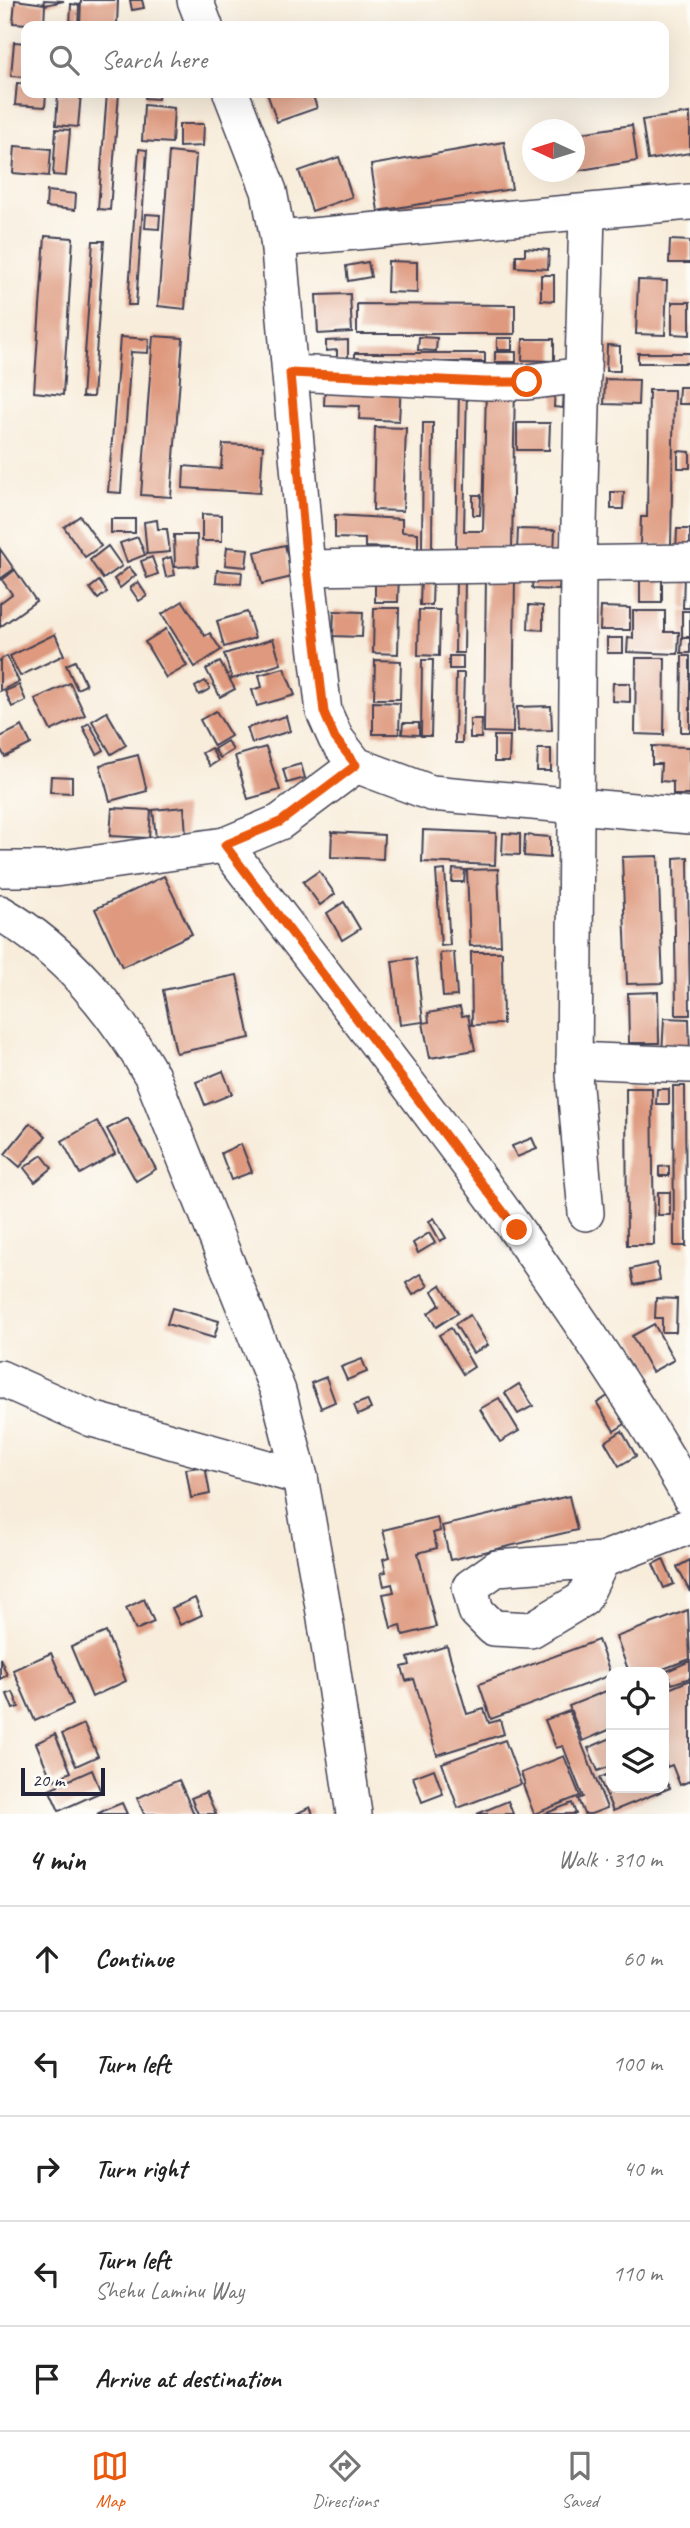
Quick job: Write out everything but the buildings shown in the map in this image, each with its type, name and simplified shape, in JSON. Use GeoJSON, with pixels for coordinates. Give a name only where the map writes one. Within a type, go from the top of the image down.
{"type":"FeatureCollection","features":[{"type":"Feature","properties":{"kind":"street"},"geometry":{"type":"LineString","coordinates":[[195,0],[203,21]]}},
{"type":"Feature","properties":{"kind":"street"},"geometry":{"type":"LineString","coordinates":[[233,98],[269,191],[278,239],[307,568],[324,712],[335,738],[356,765],[431,793],[690,816]]}},
{"type":"Feature","properties":{"kind":"street"},"geometry":{"type":"LineString","coordinates":[[278,239],[690,202]]}},
{"type":"Feature","properties":{"kind":"street"},"geometry":{"type":"LineString","coordinates":[[586,1213],[574,1060],[578,564],[587,212]]}},
{"type":"Feature","properties":{"kind":"street"},"geometry":{"type":"LineString","coordinates":[[290,373],[485,382],[527,382],[583,375]]}},
{"type":"Feature","properties":{"kind":"street"},"geometry":{"type":"LineString","coordinates":[[307,568],[690,562]]}},
{"type":"Feature","properties":{"kind":"street"},"geometry":{"type":"LineString","coordinates":[[0,869],[55,869],[225,845],[280,822],[356,765]]}},
{"type":"Feature","properties":{"kind":"street"},"geometry":{"type":"LineString","coordinates":[[225,845],[517,1230],[650,1426],[690,1497]]}},
{"type":"Feature","properties":{"kind":"street"},"geometry":{"type":"LineString","coordinates":[[0,913],[44,944],[76,972],[118,1021],[152,1076],[278,1391],[300,1477],[325,1618],[354,1814]]}},
{"type":"Feature","properties":{"kind":"street"},"geometry":{"type":"LineString","coordinates":[[574,1060],[690,1065]]}},
{"type":"Feature","properties":{"kind":"street"},"geometry":{"type":"LineString","coordinates":[[0,1378],[92,1419],[300,1477]]}},
{"type":"Feature","properties":{"kind":"street"},"geometry":{"type":"LineString","coordinates":[[602,1560],[690,1526]]}},
{"type":"Feature","properties":{"kind":"route"},"geometry":{"type":"LineString","coordinates":[[517,1230],[225,845],[280,822],[356,765],[335,738],[324,712],[307,568],[290,373],[527,382]]}}]}
